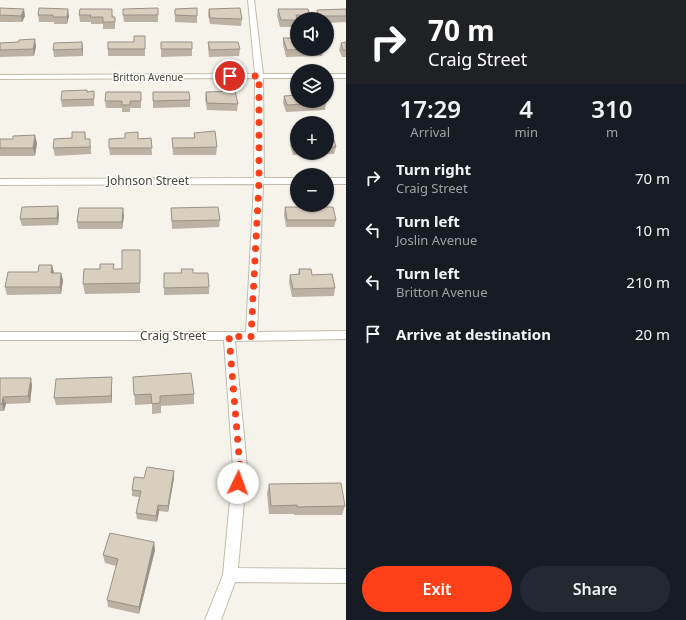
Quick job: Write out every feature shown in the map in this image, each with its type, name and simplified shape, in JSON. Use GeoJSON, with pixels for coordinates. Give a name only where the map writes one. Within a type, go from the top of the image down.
{"type":"FeatureCollection","features":[{"type":"Feature","properties":{"kind":"street"},"geometry":{"type":"LineString","coordinates":[[251,0],[259,76],[259,181],[251,337]]}},
{"type":"Feature","properties":{"kind":"street","name":"Britton Avenue"},"geometry":{"type":"LineString","coordinates":[[0,77],[290,76]]}},
{"type":"Feature","properties":{"kind":"street"},"geometry":{"type":"LineString","coordinates":[[334,76],[346,76]]}},
{"type":"Feature","properties":{"kind":"street","name":"Johnson Street"},"geometry":{"type":"LineString","coordinates":[[0,182],[290,181]]}},
{"type":"Feature","properties":{"kind":"street"},"geometry":{"type":"LineString","coordinates":[[334,181],[346,181]]}},
{"type":"Feature","properties":{"kind":"street","name":"Craig Street"},"geometry":{"type":"LineString","coordinates":[[0,336],[346,336]]}},
{"type":"Feature","properties":{"kind":"street"},"geometry":{"type":"LineString","coordinates":[[213,620],[230,575],[240,468],[229,336]]}},
{"type":"Feature","properties":{"kind":"street"},"geometry":{"type":"LineString","coordinates":[[230,575],[346,576]]}},
{"type":"Feature","properties":{"kind":"building"},"geometry":{"type":"Polygon","coordinates":[[[0,8],[24,9],[21,16],[0,15],[0,8]]]}},
{"type":"Feature","properties":{"kind":"building"},"geometry":{"type":"Polygon","coordinates":[[[39,8],[68,9],[67,17],[38,15],[39,8]]]}},
{"type":"Feature","properties":{"kind":"building"},"geometry":{"type":"Polygon","coordinates":[[[158,8],[158,15],[123,15],[123,9],[158,8]]]}},
{"type":"Feature","properties":{"kind":"building"},"geometry":{"type":"Polygon","coordinates":[[[197,8],[197,16],[175,15],[175,9],[197,8]]]}},
{"type":"Feature","properties":{"kind":"building"},"geometry":{"type":"Polygon","coordinates":[[[240,8],[242,19],[210,18],[209,9],[240,8]]]}},
{"type":"Feature","properties":{"kind":"building"},"geometry":{"type":"Polygon","coordinates":[[[80,9],[112,9],[112,17],[115,17],[115,22],[103,22],[103,17],[79,15],[80,9]]]}},
{"type":"Feature","properties":{"kind":"building"},"geometry":{"type":"Polygon","coordinates":[[[278,9],[308,9],[309,12],[290,12],[290,20],[281,20],[278,9]]]}},
{"type":"Feature","properties":{"kind":"building"},"geometry":{"type":"Polygon","coordinates":[[[346,9],[346,16],[334,16],[334,12],[318,12],[317,10],[346,9]]]}},
{"type":"Feature","properties":{"kind":"building"},"geometry":{"type":"Polygon","coordinates":[[[134,36],[145,36],[145,49],[108,49],[108,42],[134,42],[134,36]]]}},
{"type":"Feature","properties":{"kind":"building"},"geometry":{"type":"Polygon","coordinates":[[[283,38],[290,38],[290,50],[287,50],[283,38]]]}},
{"type":"Feature","properties":{"kind":"building"},"geometry":{"type":"Polygon","coordinates":[[[35,39],[33,49],[0,50],[0,43],[35,39]]]}},
{"type":"Feature","properties":{"kind":"building"},"geometry":{"type":"Polygon","coordinates":[[[82,42],[82,49],[53,50],[54,43],[82,42]]]}},
{"type":"Feature","properties":{"kind":"building"},"geometry":{"type":"Polygon","coordinates":[[[161,42],[192,42],[192,49],[161,49],[161,42]]]}},
{"type":"Feature","properties":{"kind":"building"},"geometry":{"type":"Polygon","coordinates":[[[208,42],[238,42],[240,49],[210,50],[208,42]]]}},
{"type":"Feature","properties":{"kind":"building"},"geometry":{"type":"Polygon","coordinates":[[[346,42],[346,50],[343,50],[341,43],[346,42]]]}},
{"type":"Feature","properties":{"kind":"building"},"geometry":{"type":"Polygon","coordinates":[[[87,90],[87,92],[94,91],[94,99],[61,100],[62,91],[87,90]]]}},
{"type":"Feature","properties":{"kind":"building"},"geometry":{"type":"Polygon","coordinates":[[[235,91],[238,104],[207,103],[206,92],[235,91]]]}},
{"type":"Feature","properties":{"kind":"building"},"geometry":{"type":"Polygon","coordinates":[[[106,92],[141,92],[141,101],[130,101],[130,105],[122,105],[122,101],[105,101],[106,92]]]}},
{"type":"Feature","properties":{"kind":"building"},"geometry":{"type":"Polygon","coordinates":[[[153,92],[189,92],[190,100],[153,101],[153,92]]]}},
{"type":"Feature","properties":{"kind":"building"},"geometry":{"type":"Polygon","coordinates":[[[284,96],[290,96],[290,105],[287,105],[284,96]]]}},
{"type":"Feature","properties":{"kind":"building"},"geometry":{"type":"Polygon","coordinates":[[[215,131],[217,147],[173,148],[172,138],[195,138],[194,133],[215,131]]]}},
{"type":"Feature","properties":{"kind":"building"},"geometry":{"type":"Polygon","coordinates":[[[72,132],[85,132],[85,139],[90,139],[90,147],[53,148],[54,139],[72,138],[72,132]]]}},
{"type":"Feature","properties":{"kind":"building"},"geometry":{"type":"Polygon","coordinates":[[[138,132],[138,139],[151,138],[152,148],[109,148],[109,139],[125,138],[125,133],[138,132]]]}},
{"type":"Feature","properties":{"kind":"building"},"geometry":{"type":"Polygon","coordinates":[[[35,135],[33,148],[0,148],[0,139],[13,139],[13,136],[35,135]]]}},
{"type":"Feature","properties":{"kind":"building"},"geometry":{"type":"Polygon","coordinates":[[[58,206],[57,218],[20,219],[22,207],[58,206]]]}},
{"type":"Feature","properties":{"kind":"building"},"geometry":{"type":"Polygon","coordinates":[[[218,207],[220,220],[172,221],[171,208],[218,207]]]}},
{"type":"Feature","properties":{"kind":"building"},"geometry":{"type":"Polygon","coordinates":[[[285,207],[290,207],[290,212],[334,211],[336,220],[287,220],[285,207]]]}},
{"type":"Feature","properties":{"kind":"building"},"geometry":{"type":"Polygon","coordinates":[[[79,208],[123,208],[122,222],[77,222],[79,208]]]}},
{"type":"Feature","properties":{"kind":"building"},"geometry":{"type":"Polygon","coordinates":[[[122,250],[140,250],[140,283],[83,284],[84,269],[100,269],[100,264],[114,264],[113,269],[122,269],[122,250]]]}},
{"type":"Feature","properties":{"kind":"building"},"geometry":{"type":"Polygon","coordinates":[[[39,265],[52,265],[51,273],[61,273],[60,287],[5,287],[8,272],[38,272],[39,265]]]}},
{"type":"Feature","properties":{"kind":"building"},"geometry":{"type":"Polygon","coordinates":[[[181,269],[193,269],[193,273],[208,273],[209,287],[164,288],[164,273],[182,273],[181,269]]]}},
{"type":"Feature","properties":{"kind":"building"},"geometry":{"type":"Polygon","coordinates":[[[299,269],[311,269],[312,275],[332,274],[335,288],[293,289],[290,275],[300,274],[299,269]]]}},
{"type":"Feature","properties":{"kind":"building"},"geometry":{"type":"Polygon","coordinates":[[[191,373],[194,394],[160,396],[160,403],[152,404],[151,394],[134,395],[133,377],[191,373]]]}},
{"type":"Feature","properties":{"kind":"building"},"geometry":{"type":"Polygon","coordinates":[[[112,377],[111,396],[54,398],[56,379],[112,377]]]}},
{"type":"Feature","properties":{"kind":"building"},"geometry":{"type":"Polygon","coordinates":[[[0,378],[31,378],[28,396],[3,397],[2,404],[0,404],[0,378]]]}},
{"type":"Feature","properties":{"kind":"building"},"geometry":{"type":"Polygon","coordinates":[[[147,467],[174,471],[168,506],[158,505],[156,516],[136,513],[141,491],[132,490],[134,477],[144,478],[147,467]]]}},
{"type":"Feature","properties":{"kind":"building"},"geometry":{"type":"Polygon","coordinates":[[[341,483],[345,506],[271,506],[269,484],[341,483]]]}},
{"type":"Feature","properties":{"kind":"building"},"geometry":{"type":"Polygon","coordinates":[[[110,533],[154,542],[139,607],[107,600],[118,559],[103,555],[110,533]]]}},
{"type":"Feature","properties":{"kind":"route"},"geometry":{"type":"LineString","coordinates":[[230,76],[259,76],[259,181],[251,337],[229,336],[240,468],[238,483]]}}]}
